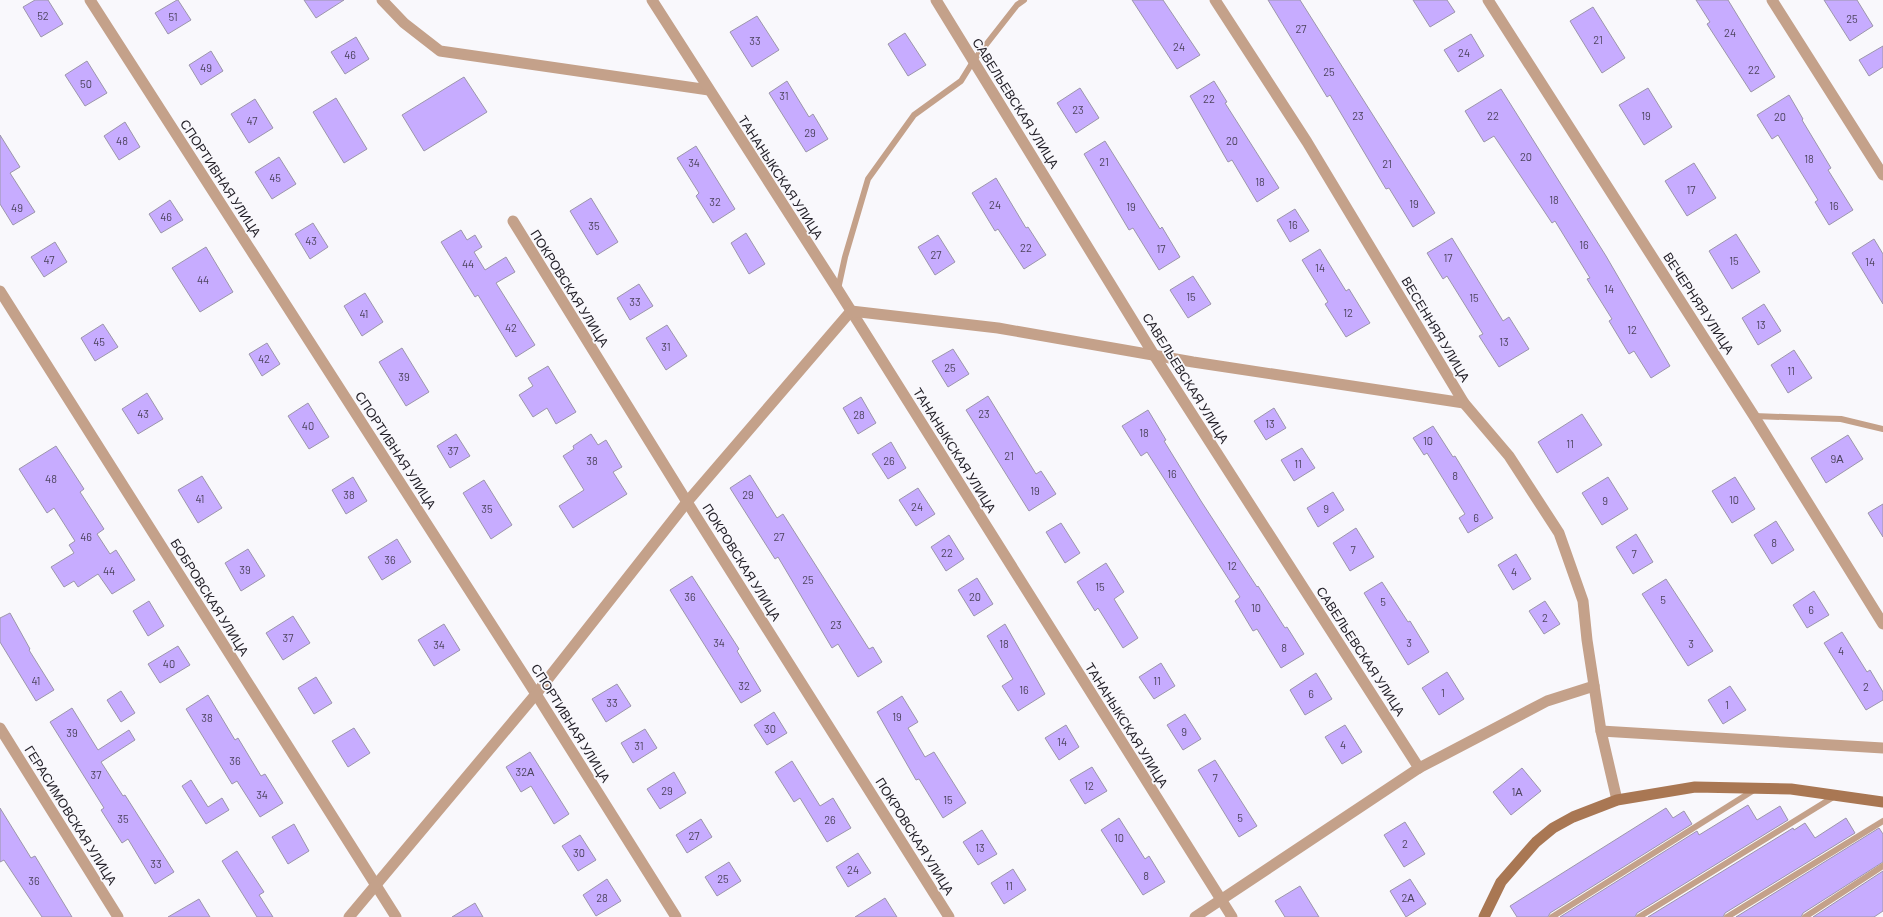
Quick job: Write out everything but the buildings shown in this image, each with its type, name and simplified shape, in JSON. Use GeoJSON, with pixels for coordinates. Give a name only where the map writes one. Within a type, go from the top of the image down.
{"type":"FeatureCollection","features":[{"type":"Feature","properties":{"kind":"main road"},"geometry":{"type":"LineString","coordinates":[[1484,917],[1501,882],[1536,842],[1553,828],[1573,817],[1617,800],[1695,787],[1791,789],[1883,802]]}},
{"type":"Feature","properties":{"kind":"street","name":"СПОРТИВНАЯ УЛИЦА"},"geometry":{"type":"LineString","coordinates":[[90,0],[536,694],[676,917]]}},
{"type":"Feature","properties":{"kind":"street"},"geometry":{"type":"LineString","coordinates":[[382,0],[404,23],[440,51],[709,90]]}},
{"type":"Feature","properties":{"kind":"street","name":"ТАНАНЫКСКАЯ УЛИЦА"},"geometry":{"type":"LineString","coordinates":[[652,0],[838,290],[1232,917]]}},
{"type":"Feature","properties":{"kind":"street","name":"САВЕЛЬЕВСКАЯ УЛИЦА"},"geometry":{"type":"LineString","coordinates":[[936,0],[1154,355],[1419,768]]}},
{"type":"Feature","properties":{"kind":"street","name":"ВЕСЕННЯЯ УЛИЦА"},"geometry":{"type":"LineString","coordinates":[[1215,0],[1307,142],[1464,403],[1509,456],[1559,533],[1583,601],[1601,731],[1617,800]]}},
{"type":"Feature","properties":{"kind":"street","name":"ВЕЧЕРНЯЯ УЛИЦА"},"geometry":{"type":"LineString","coordinates":[[1488,0],[1754,416],[1883,624]]}},
{"type":"Feature","properties":{"kind":"street"},"geometry":{"type":"LineString","coordinates":[[1772,0],[1883,175]]}},
{"type":"Feature","properties":{"kind":"street","name":"ПОКРОВСКАЯ УЛИЦА"},"geometry":{"type":"LineString","coordinates":[[513,221],[687,502],[949,917]]}},
{"type":"Feature","properties":{"kind":"street","name":"БОБРОВСКАЯ УЛИЦА"},"geometry":{"type":"LineString","coordinates":[[0,292],[396,917]]}},
{"type":"Feature","properties":{"kind":"street"},"geometry":{"type":"LineString","coordinates":[[348,917],[536,694],[687,502],[851,311],[998,328],[1154,355],[1464,403]]}},
{"type":"Feature","properties":{"kind":"street"},"geometry":{"type":"LineString","coordinates":[[1195,917],[1419,768],[1547,701],[1594,686]]}},
{"type":"Feature","properties":{"kind":"street","name":"ГЕРАСИМОВСКАЯ УЛИЦА"},"geometry":{"type":"LineString","coordinates":[[0,728],[118,917]]}},
{"type":"Feature","properties":{"kind":"street"},"geometry":{"type":"LineString","coordinates":[[1601,731],[1883,748]]}},
{"type":"Feature","properties":{"kind":"lane"},"geometry":{"type":"LineString","coordinates":[[838,290],[845,257],[868,179],[914,115],[961,81],[974,60],[1017,5],[1024,0]]}},
{"type":"Feature","properties":{"kind":"lane"},"geometry":{"type":"LineString","coordinates":[[1754,416],[1841,419],[1883,429]]}},
{"type":"Feature","properties":{"kind":"lane"},"geometry":{"type":"LineString","coordinates":[[1552,917],[1756,788]]}},
{"type":"Feature","properties":{"kind":"lane"},"geometry":{"type":"LineString","coordinates":[[1639,917],[1835,796]]}},
{"type":"Feature","properties":{"kind":"lane"},"geometry":{"type":"LineString","coordinates":[[1727,917],[1883,821]]}},
{"type":"Feature","properties":{"kind":"lane"},"geometry":{"type":"LineString","coordinates":[[1805,917],[1883,866]]}}]}
